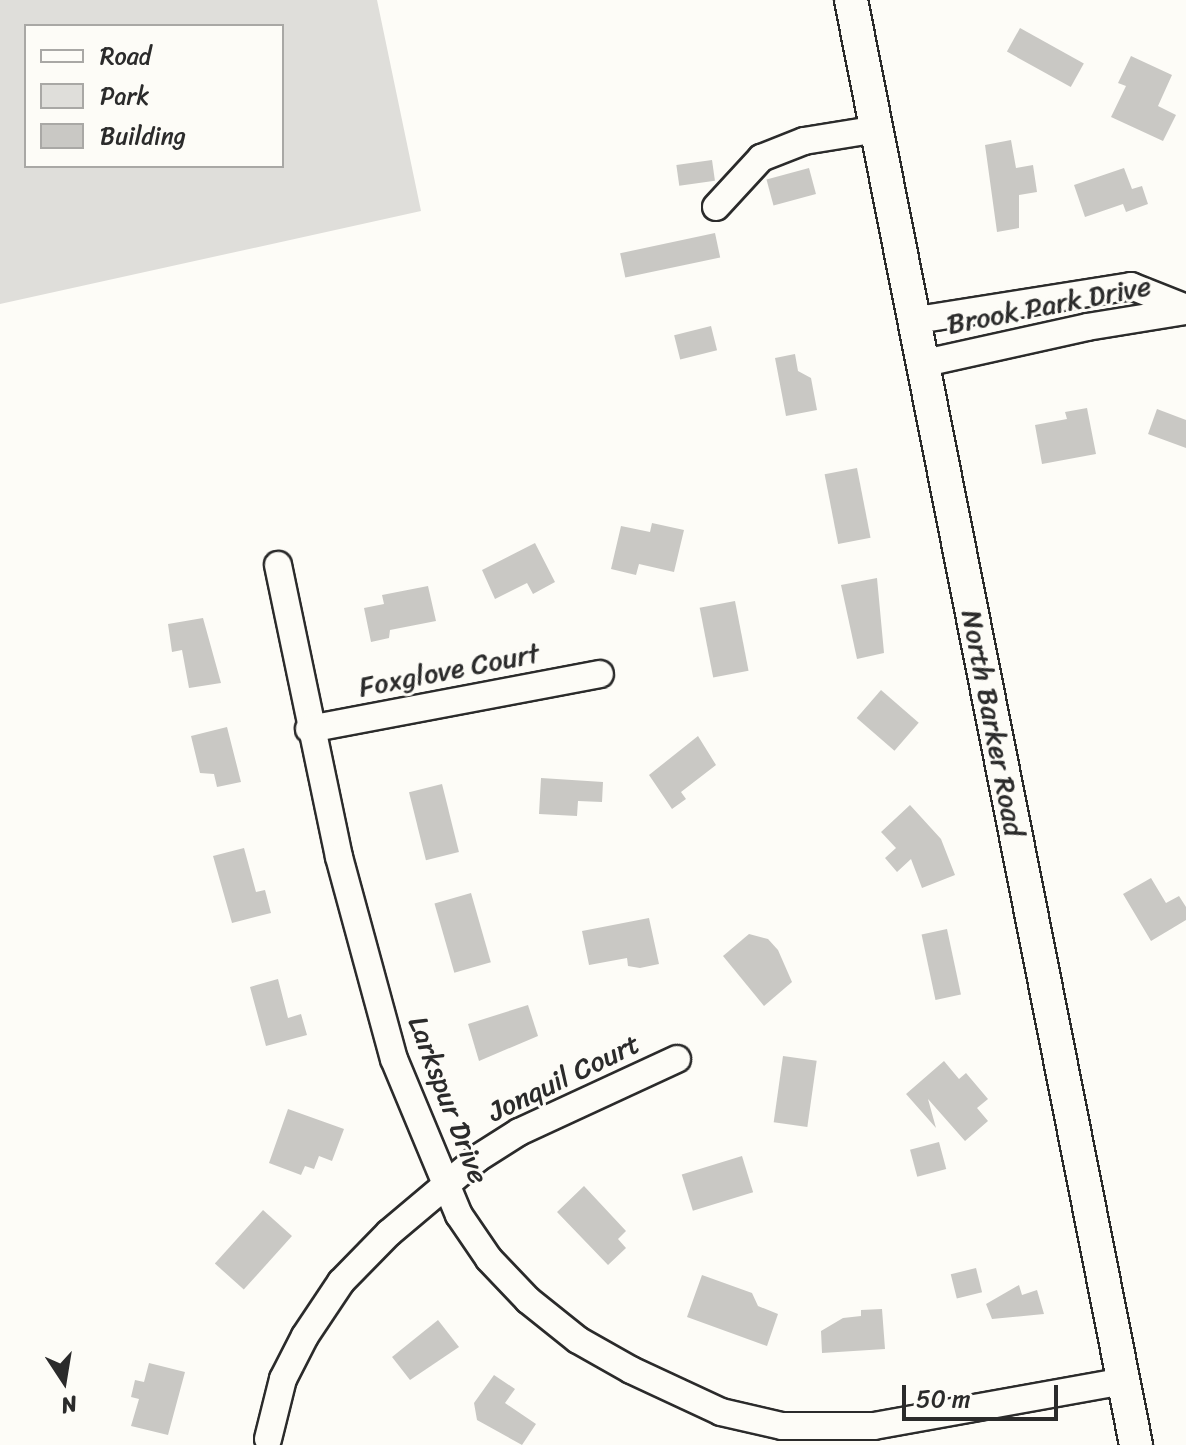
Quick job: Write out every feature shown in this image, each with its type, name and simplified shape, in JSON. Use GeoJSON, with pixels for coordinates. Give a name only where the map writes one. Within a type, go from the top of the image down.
{"type":"FeatureCollection","features":[{"type":"Feature","properties":{"kind":"main road","name":"North Barker Road"},"geometry":{"type":"LineString","coordinates":[[851,0],[917,320],[1136,1445]]}},
{"type":"Feature","properties":{"kind":"street"},"geometry":{"type":"LineString","coordinates":[[716,207],[761,158],[804,141],[878,129]]}},
{"type":"Feature","properties":{"kind":"street","name":"Brook Park Drive"},"geometry":{"type":"LineString","coordinates":[[917,320],[1131,286],[1186,309]]}},
{"type":"Feature","properties":{"kind":"street","name":"Brook Park Drive"},"geometry":{"type":"LineString","coordinates":[[925,363],[1074,329],[1186,309]]}},
{"type":"Feature","properties":{"kind":"street","name":"Larkspur Drive"},"geometry":{"type":"LineString","coordinates":[[278,565],[309,729],[394,1059],[443,1186],[489,1259],[551,1320],[631,1370],[721,1412],[782,1426],[874,1426],[1123,1381]]}},
{"type":"Feature","properties":{"kind":"street","name":"Foxglove Court"},"geometry":{"type":"LineString","coordinates":[[309,729],[600,674]]}},
{"type":"Feature","properties":{"kind":"street","name":"Jonquil Court"},"geometry":{"type":"LineString","coordinates":[[268,1439],[283,1379],[341,1282],[443,1186],[519,1132],[677,1059]]}},
{"type":"Feature","properties":{"kind":"green space"},"geometry":{"type":"Polygon","coordinates":[[[0,0],[377,0],[421,211],[0,304],[0,0]]]}},
{"type":"Feature","properties":{"kind":"building"},"geometry":{"type":"Polygon","coordinates":[[[1020,28],[1084,63],[1071,87],[1007,52],[1020,28]]]}},
{"type":"Feature","properties":{"kind":"building"},"geometry":{"type":"Polygon","coordinates":[[[1131,56],[1172,75],[1158,106],[1176,115],[1163,141],[1111,117],[1126,86],[1118,83],[1131,56]]]}},
{"type":"Feature","properties":{"kind":"building"},"geometry":{"type":"Polygon","coordinates":[[[1011,140],[1016,168],[1033,165],[1037,192],[1019,195],[1019,228],[997,232],[985,145],[1011,140]]]}},
{"type":"Feature","properties":{"kind":"building"},"geometry":{"type":"Polygon","coordinates":[[[712,160],[715,181],[679,186],[676,165],[712,160]]]}},
{"type":"Feature","properties":{"kind":"building"},"geometry":{"type":"Polygon","coordinates":[[[809,168],[816,194],[773,205],[766,179],[809,168]]]}},
{"type":"Feature","properties":{"kind":"building"},"geometry":{"type":"Polygon","coordinates":[[[1124,168],[1132,189],[1142,186],[1148,204],[1126,212],[1123,204],[1085,217],[1074,185],[1124,168]]]}},
{"type":"Feature","properties":{"kind":"building"},"geometry":{"type":"Polygon","coordinates":[[[715,233],[720,257],[625,278],[620,253],[715,233]]]}},
{"type":"Feature","properties":{"kind":"building"},"geometry":{"type":"Polygon","coordinates":[[[711,326],[717,350],[680,359],[674,335],[711,326]]]}},
{"type":"Feature","properties":{"kind":"building"},"geometry":{"type":"Polygon","coordinates":[[[795,354],[798,371],[811,378],[817,410],[786,416],[775,358],[795,354]]]}},
{"type":"Feature","properties":{"kind":"building"},"geometry":{"type":"Polygon","coordinates":[[[1087,408],[1096,454],[1042,464],[1035,425],[1067,419],[1065,412],[1087,408]]]}},
{"type":"Feature","properties":{"kind":"building"},"geometry":{"type":"Polygon","coordinates":[[[1157,409],[1186,420],[1186,448],[1148,434],[1157,409]]]}},
{"type":"Feature","properties":{"kind":"building"},"geometry":{"type":"Polygon","coordinates":[[[857,468],[871,538],[838,544],[825,474],[857,468]]]}},
{"type":"Feature","properties":{"kind":"building"},"geometry":{"type":"Polygon","coordinates":[[[652,523],[684,530],[674,572],[639,564],[636,575],[611,569],[621,526],[650,532],[652,523]]]}},
{"type":"Feature","properties":{"kind":"building"},"geometry":{"type":"Polygon","coordinates":[[[535,543],[555,582],[533,594],[527,583],[495,599],[482,570],[535,543]]]}},
{"type":"Feature","properties":{"kind":"building"},"geometry":{"type":"Polygon","coordinates":[[[877,578],[884,653],[857,659],[841,585],[877,578]]]}},
{"type":"Feature","properties":{"kind":"building"},"geometry":{"type":"Polygon","coordinates":[[[428,586],[436,621],[390,630],[389,638],[371,642],[364,608],[384,604],[382,595],[428,586]]]}},
{"type":"Feature","properties":{"kind":"building"},"geometry":{"type":"Polygon","coordinates":[[[735,601],[749,671],[713,678],[700,608],[735,601]]]}},
{"type":"Feature","properties":{"kind":"building"},"geometry":{"type":"Polygon","coordinates":[[[203,618],[221,683],[189,688],[182,650],[172,652],[168,624],[203,618]]]}},
{"type":"Feature","properties":{"kind":"building"},"geometry":{"type":"Polygon","coordinates":[[[881,690],[919,723],[894,751],[857,718],[881,690]]]}},
{"type":"Feature","properties":{"kind":"building"},"geometry":{"type":"Polygon","coordinates":[[[227,727],[241,782],[217,787],[214,774],[200,773],[191,736],[227,727]]]}},
{"type":"Feature","properties":{"kind":"building"},"geometry":{"type":"Polygon","coordinates":[[[698,736],[716,765],[681,792],[686,799],[672,809],[649,775],[698,736]]]}},
{"type":"Feature","properties":{"kind":"building"},"geometry":{"type":"Polygon","coordinates":[[[541,778],[603,782],[602,802],[578,801],[577,816],[539,814],[541,778]]]}},
{"type":"Feature","properties":{"kind":"building"},"geometry":{"type":"Polygon","coordinates":[[[442,784],[459,852],[426,860],[409,792],[442,784]]]}},
{"type":"Feature","properties":{"kind":"building"},"geometry":{"type":"Polygon","coordinates":[[[910,805],[941,839],[955,875],[922,888],[911,859],[897,872],[885,858],[896,848],[881,832],[910,805]]]}},
{"type":"Feature","properties":{"kind":"building"},"geometry":{"type":"Polygon","coordinates":[[[244,848],[256,892],[265,890],[271,913],[232,923],[213,856],[244,848]]]}},
{"type":"Feature","properties":{"kind":"building"},"geometry":{"type":"Polygon","coordinates":[[[1151,878],[1166,903],[1179,896],[1186,907],[1186,920],[1151,941],[1123,894],[1151,878]]]}},
{"type":"Feature","properties":{"kind":"building"},"geometry":{"type":"Polygon","coordinates":[[[471,893],[491,962],[454,973],[434,903],[471,893]]]}},
{"type":"Feature","properties":{"kind":"building"},"geometry":{"type":"Polygon","coordinates":[[[649,918],[659,964],[640,968],[628,966],[627,958],[589,965],[582,931],[649,918]]]}},
{"type":"Feature","properties":{"kind":"building"},"geometry":{"type":"Polygon","coordinates":[[[947,929],[961,995],[935,1000],[922,934],[947,929]]]}},
{"type":"Feature","properties":{"kind":"building"},"geometry":{"type":"Polygon","coordinates":[[[749,934],[768,939],[778,950],[792,982],[764,1006],[723,956],[749,934]]]}},
{"type":"Feature","properties":{"kind":"building"},"geometry":{"type":"Polygon","coordinates":[[[278,979],[288,1018],[301,1014],[307,1035],[266,1046],[250,987],[278,979]]]}},
{"type":"Feature","properties":{"kind":"building"},"geometry":{"type":"Polygon","coordinates":[[[528,1005],[538,1036],[479,1061],[468,1024],[528,1005]]]}},
{"type":"Feature","properties":{"kind":"building"},"geometry":{"type":"Polygon","coordinates":[[[783,1056],[817,1061],[807,1127],[774,1122],[783,1056]]]}},
{"type":"Feature","properties":{"kind":"building"},"geometry":{"type":"Polygon","coordinates":[[[944,1061],[959,1079],[966,1073],[988,1099],[977,1108],[988,1121],[965,1141],[928,1099],[936,1128],[906,1094],[944,1061]]]}},
{"type":"Feature","properties":{"kind":"building"},"geometry":{"type":"Polygon","coordinates":[[[288,1109],[344,1129],[332,1161],[319,1156],[314,1169],[305,1166],[301,1175],[269,1163],[288,1109]]]}},
{"type":"Feature","properties":{"kind":"building"},"geometry":{"type":"Polygon","coordinates":[[[939,1142],[946,1169],[917,1177],[910,1150],[939,1142]]]}},
{"type":"Feature","properties":{"kind":"building"},"geometry":{"type":"Polygon","coordinates":[[[742,1156],[753,1192],[693,1211],[682,1174],[742,1156]]]}},
{"type":"Feature","properties":{"kind":"building"},"geometry":{"type":"Polygon","coordinates":[[[584,1186],[626,1231],[618,1239],[626,1248],[608,1265],[557,1212],[584,1186]]]}},
{"type":"Feature","properties":{"kind":"building"},"geometry":{"type":"Polygon","coordinates":[[[263,1210],[292,1236],[244,1290],[215,1264],[263,1210]]]}},
{"type":"Feature","properties":{"kind":"building"},"geometry":{"type":"Polygon","coordinates":[[[976,1268],[982,1292],[957,1299],[951,1274],[976,1268]]]}},
{"type":"Feature","properties":{"kind":"building"},"geometry":{"type":"Polygon","coordinates":[[[702,1275],[752,1293],[758,1306],[778,1314],[767,1346],[687,1317],[702,1275]]]}},
{"type":"Feature","properties":{"kind":"building"},"geometry":{"type":"Polygon","coordinates":[[[1019,1285],[1022,1295],[1037,1290],[1044,1314],[992,1319],[986,1304],[1019,1285]]]}},
{"type":"Feature","properties":{"kind":"building"},"geometry":{"type":"Polygon","coordinates":[[[882,1309],[885,1349],[822,1353],[821,1331],[843,1318],[861,1316],[861,1310],[882,1309]]]}},
{"type":"Feature","properties":{"kind":"building"},"geometry":{"type":"Polygon","coordinates":[[[438,1320],[459,1347],[410,1380],[392,1357],[438,1320]]]}},
{"type":"Feature","properties":{"kind":"building"},"geometry":{"type":"Polygon","coordinates":[[[149,1363],[185,1372],[168,1435],[131,1426],[139,1399],[131,1397],[135,1380],[144,1382],[149,1363]]]}},
{"type":"Feature","properties":{"kind":"building"},"geometry":{"type":"Polygon","coordinates":[[[494,1375],[515,1389],[505,1403],[536,1424],[522,1445],[477,1420],[474,1403],[494,1375]]]}}]}
